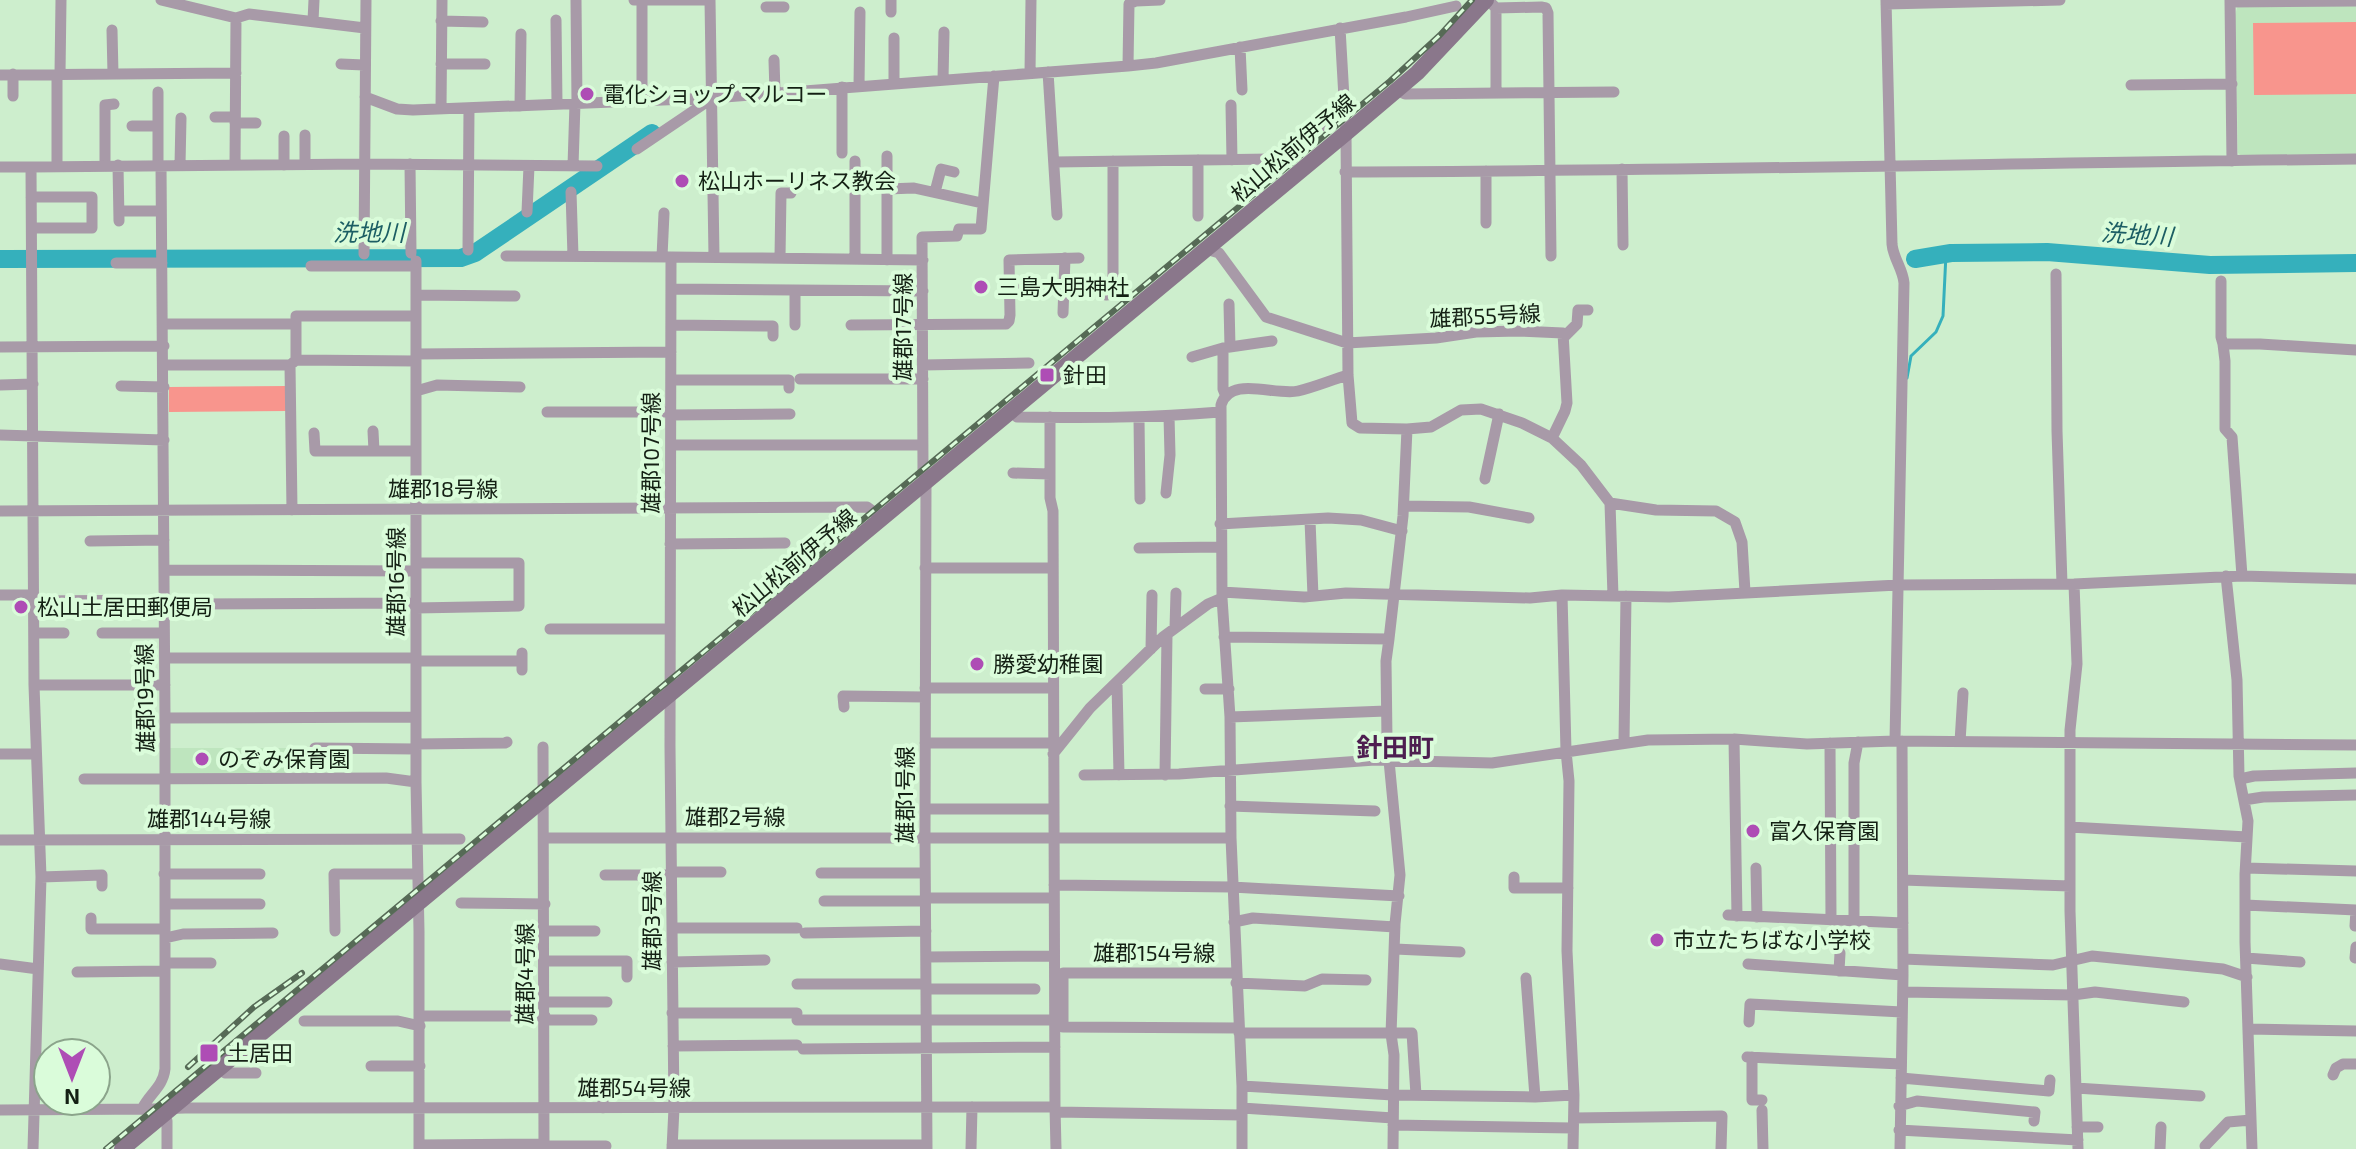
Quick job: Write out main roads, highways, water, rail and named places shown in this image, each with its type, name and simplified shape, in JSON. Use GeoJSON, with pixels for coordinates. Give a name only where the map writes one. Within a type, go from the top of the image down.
{"type":"FeatureCollection","features":[{"type":"Feature","properties":{"kind":"main road","name":"松山松前伊予線"},"geometry":{"type":"LineString","coordinates":[[122,1149],[157,1110],[219,1069],[926,483],[1417,73],[1490,3]]}},
{"type":"Feature","properties":{"kind":"waterway","name":"洗地川"},"geometry":{"type":"LineString","coordinates":[[0,259],[461,258],[475,253],[652,133]]}},
{"type":"Feature","properties":{"kind":"waterway","name":"洗地川"},"geometry":{"type":"LineString","coordinates":[[1915,259],[1951,253],[2047,252],[2210,265],[2356,263]]}},
{"type":"Feature","properties":{"kind":"waterway"},"geometry":{"type":"LineString","coordinates":[[1907,378],[1911,356],[1936,332],[1943,316],[1946,254]]}},
{"type":"Feature","properties":{"kind":"railway"},"geometry":{"type":"LineString","coordinates":[[106,1149],[1390,81],[1440,35],[1472,0]]}},
{"type":"Feature","properties":{"kind":"railway"},"geometry":{"type":"LineString","coordinates":[[188,1067],[254,1007],[302,973]]}},
{"type":"Feature","properties":{"kind":"place","name":"電化ショップ マルコー"},"geometry":{"type":"Point","coordinates":[587,94]}},
{"type":"Feature","properties":{"kind":"place","name":"松山ホーリネス教会"},"geometry":{"type":"Point","coordinates":[682,181]}},
{"type":"Feature","properties":{"kind":"place","name":"三島大明神社"},"geometry":{"type":"Point","coordinates":[981,287]}},
{"type":"Feature","properties":{"kind":"place","name":"針田"},"geometry":{"type":"Point","coordinates":[1047,375]}},
{"type":"Feature","properties":{"kind":"place","name":"松山土居田郵便局"},"geometry":{"type":"Point","coordinates":[21,607]}},
{"type":"Feature","properties":{"kind":"place","name":"勝愛幼稚園"},"geometry":{"type":"Point","coordinates":[977,664]}},
{"type":"Feature","properties":{"kind":"place","name":"のぞみ保育園"},"geometry":{"type":"Point","coordinates":[202,759]}},
{"type":"Feature","properties":{"kind":"place","name":"富久保育園"},"geometry":{"type":"Point","coordinates":[1753,831]}},
{"type":"Feature","properties":{"kind":"place","name":"市立たちばな小学校"},"geometry":{"type":"Point","coordinates":[1657,940]}},
{"type":"Feature","properties":{"kind":"place","name":"土居田"},"geometry":{"type":"Point","coordinates":[209,1053]}},
{"type":"Feature","properties":{"kind":"district","name":"針田町"},"geometry":{"type":"Point","coordinates":[1395,748]}}]}
